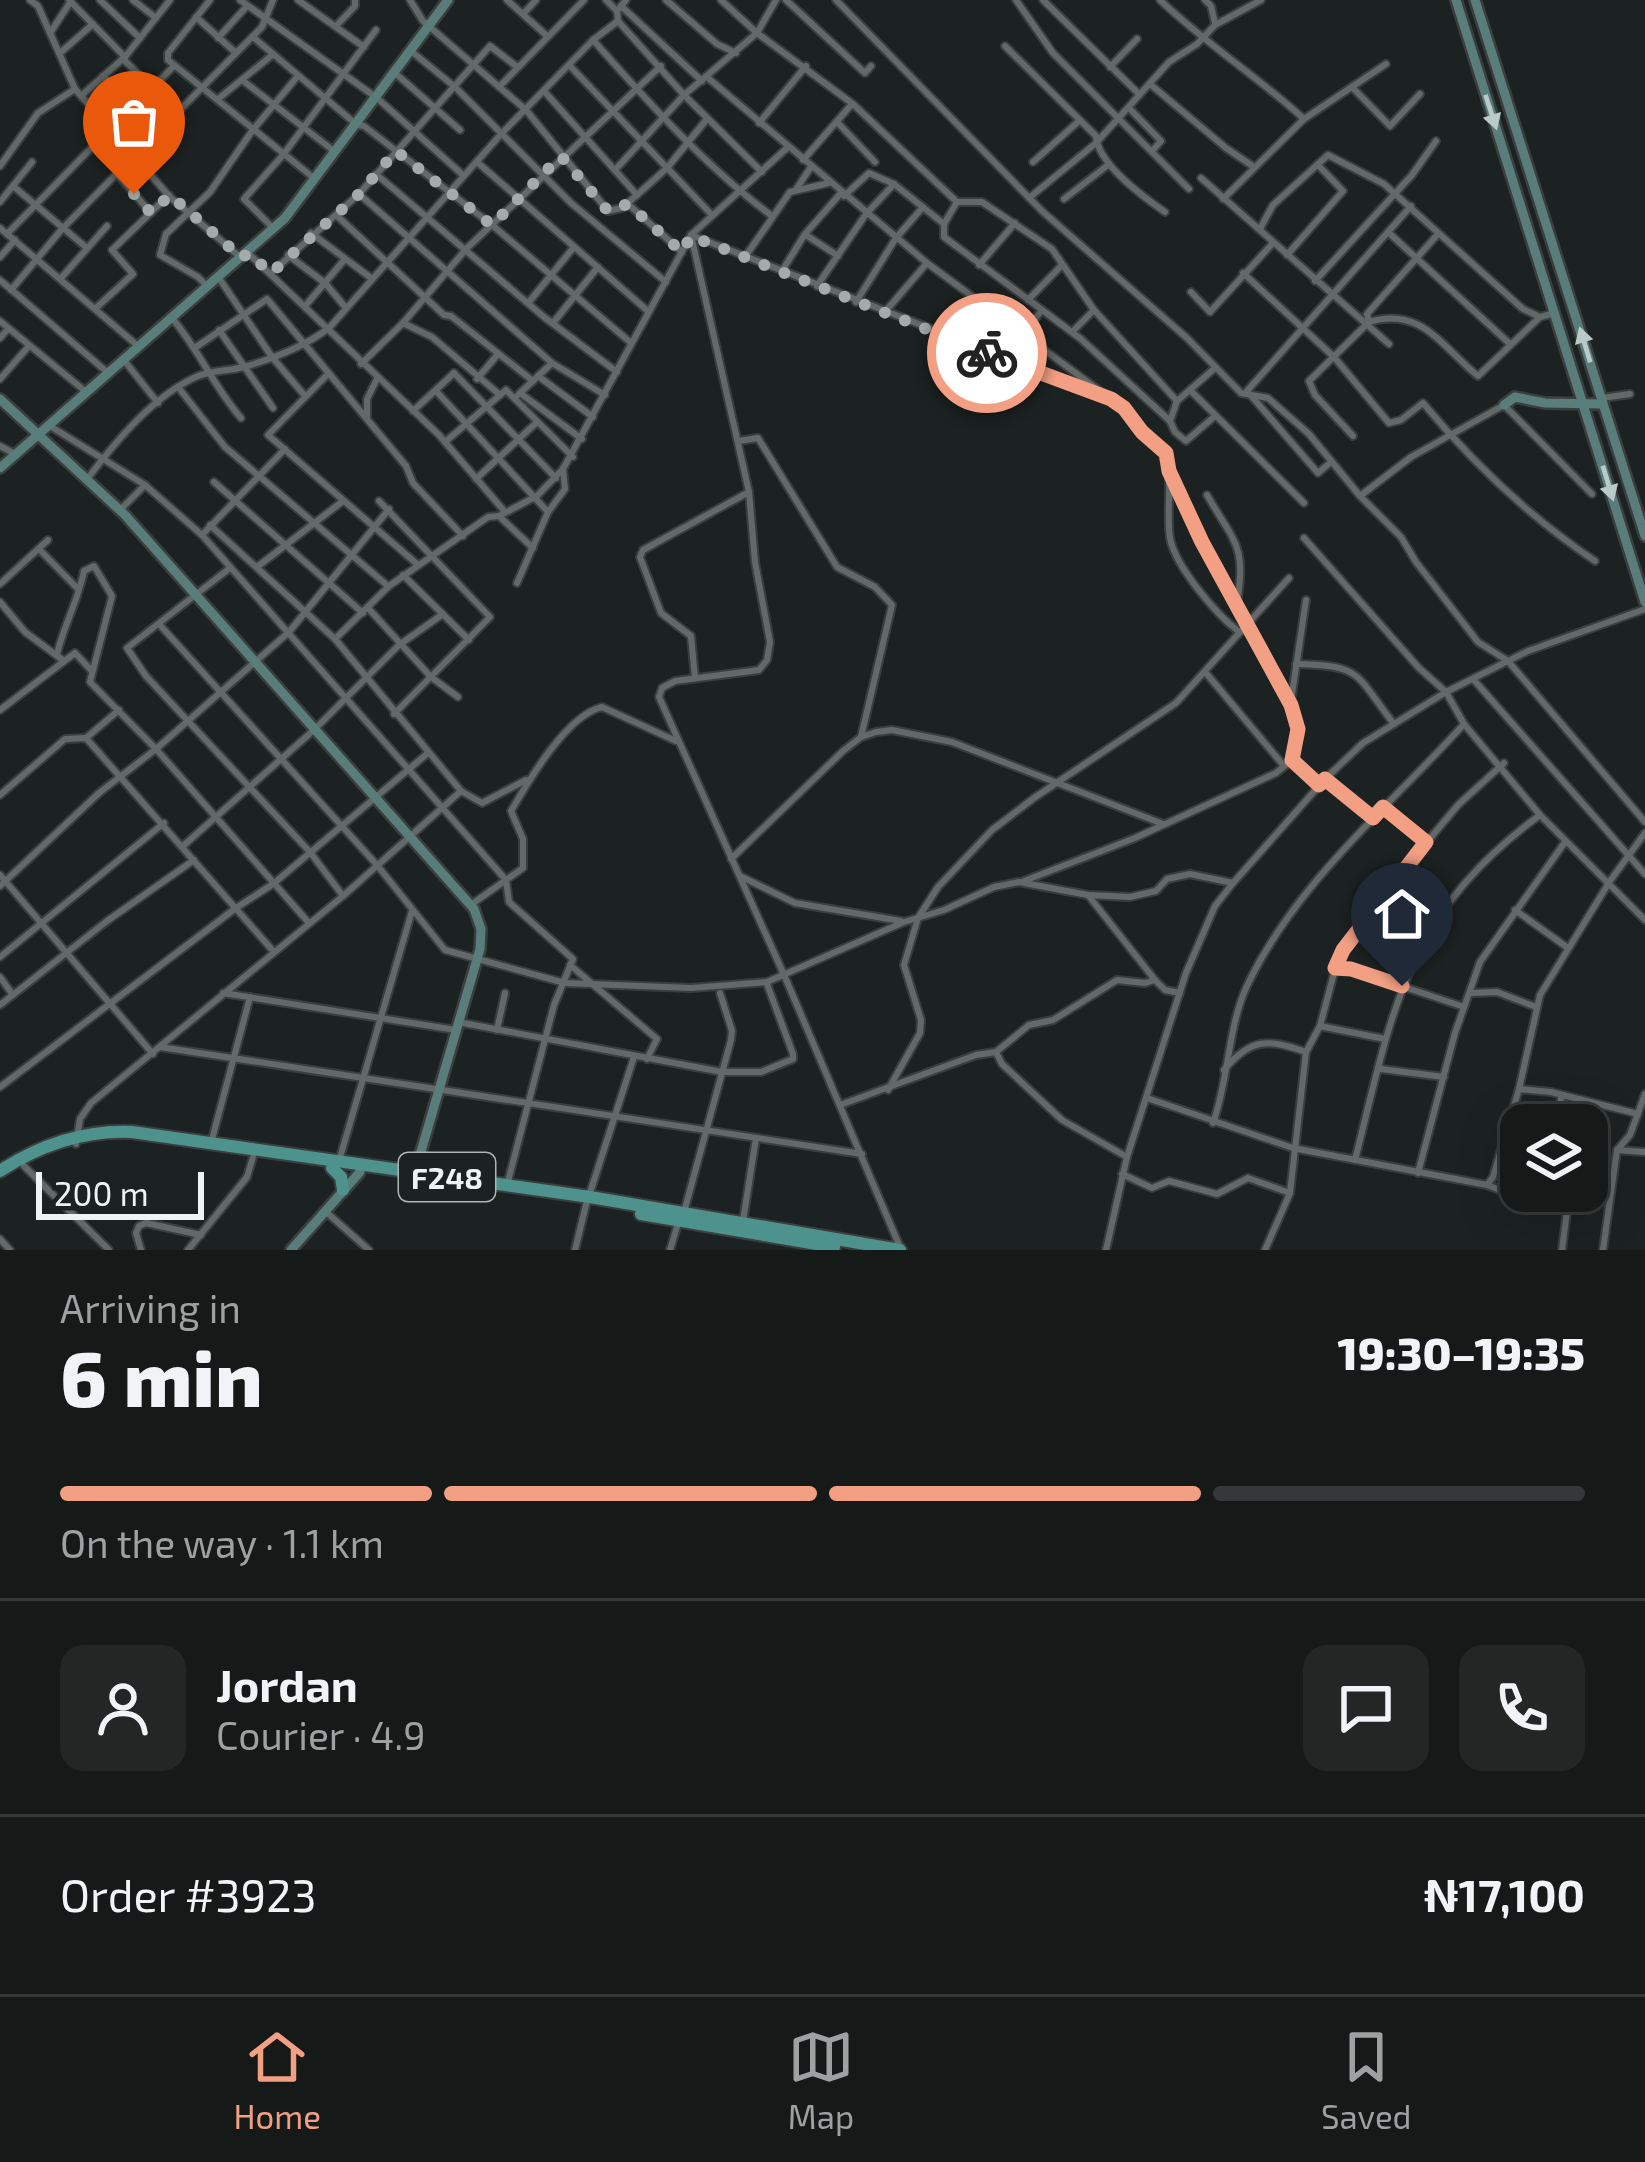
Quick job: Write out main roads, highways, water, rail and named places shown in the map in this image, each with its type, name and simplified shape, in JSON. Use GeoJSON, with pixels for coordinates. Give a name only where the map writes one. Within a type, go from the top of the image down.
{"type":"FeatureCollection","features":[{"type":"Feature","properties":{"kind":"main road","name":"F248"},"geometry":{"type":"LineString","coordinates":[[0,1180],[8,1166],[78,1140],[132,1132],[336,1164],[360,1172],[681,1216],[853,1250]]}},
{"type":"Feature","properties":{"kind":"main road","name":"F248"},"geometry":{"type":"LineString","coordinates":[[78,1140],[132,1139],[415,1172],[588,1201]]}},
{"type":"Feature","properties":{"kind":"main road"},"geometry":{"type":"LineString","coordinates":[[336,1164],[343,1190]]}},
{"type":"Feature","properties":{"kind":"main road","name":"F248"},"geometry":{"type":"LineString","coordinates":[[681,1216],[742,1221],[901,1250]]}},
{"type":"Feature","properties":{"kind":"waterway"},"geometry":{"type":"LineString","coordinates":[[333,1210],[360,1180]]}}]}
